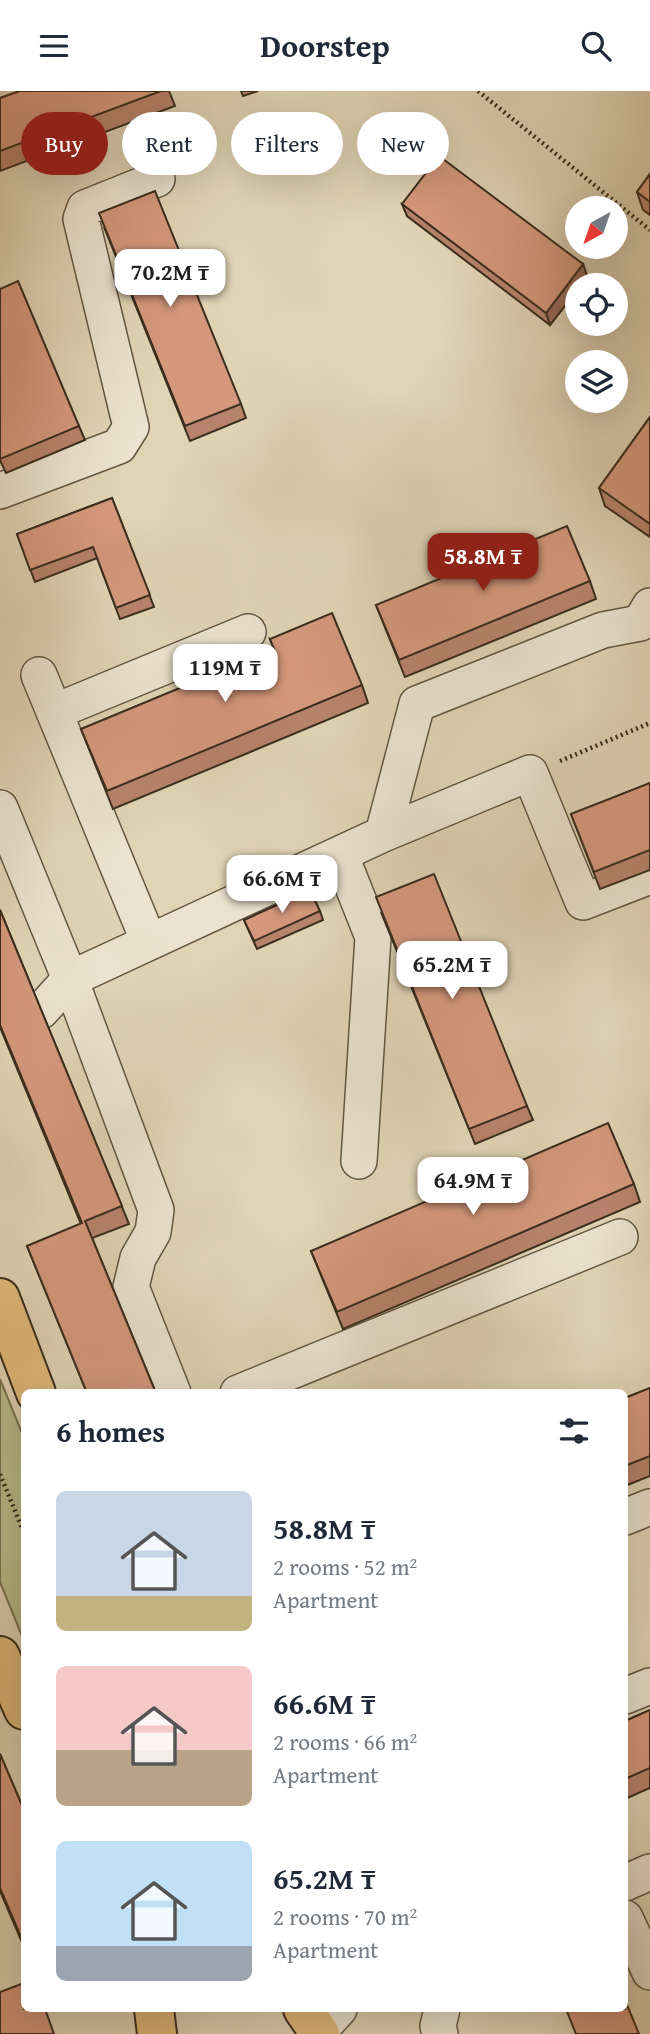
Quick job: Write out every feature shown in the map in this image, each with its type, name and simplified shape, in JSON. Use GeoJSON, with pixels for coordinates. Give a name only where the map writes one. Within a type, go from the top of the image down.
{"type":"FeatureCollection","features":[{"type":"Feature","properties":{"kind":"main road"},"geometry":{"type":"LineString","coordinates":[[0,1299],[34,1389]]}},
{"type":"Feature","properties":{"kind":"main road"},"geometry":{"type":"LineString","coordinates":[[0,1656],[21,1703]]}},
{"type":"Feature","properties":{"kind":"main road"},"geometry":{"type":"LineString","coordinates":[[154,2012],[157,2034]]}},
{"type":"Feature","properties":{"kind":"street"},"geometry":{"type":"LineString","coordinates":[[0,491],[119,446],[131,428],[81,219],[85,208],[157,179]]}},
{"type":"Feature","properties":{"kind":"street"},"geometry":{"type":"LineString","coordinates":[[383,834],[417,705],[603,630],[640,623],[650,606]]}},
{"type":"Feature","properties":{"kind":"street"},"geometry":{"type":"LineString","coordinates":[[54,712],[248,632]]}},
{"type":"Feature","properties":{"kind":"street"},"geometry":{"type":"LineString","coordinates":[[38,675],[149,942]]}},
{"type":"Feature","properties":{"kind":"street"},"geometry":{"type":"LineString","coordinates":[[41,1011],[70,979],[383,834],[530,773],[583,902],[650,876]]}},
{"type":"Feature","properties":{"kind":"street"},"geometry":{"type":"LineString","coordinates":[[0,808],[70,979],[156,1210],[153,1232],[138,1258],[131,1287],[171,1389]]}},
{"type":"Feature","properties":{"kind":"street"},"geometry":{"type":"LineString","coordinates":[[340,854],[373,937],[359,1161]]}},
{"type":"Feature","properties":{"kind":"street"},"geometry":{"type":"LineString","coordinates":[[248,1389],[620,1237]]}},
{"type":"Feature","properties":{"kind":"street"},"geometry":{"type":"LineString","coordinates":[[628,1516],[650,1507]]}},
{"type":"Feature","properties":{"kind":"street"},"geometry":{"type":"LineString","coordinates":[[628,1695],[650,1686]]}},
{"type":"Feature","properties":{"kind":"street"},"geometry":{"type":"LineString","coordinates":[[628,1882],[650,1872]]}},
{"type":"Feature","properties":{"kind":"street"},"geometry":{"type":"LineString","coordinates":[[628,1924],[650,1972]]}},
{"type":"Feature","properties":{"kind":"street"},"geometry":{"type":"LineString","coordinates":[[440,2034],[438,2026],[441,2012]]}},
{"type":"Feature","properties":{"kind":"path"},"geometry":{"type":"LineString","coordinates":[[478,91],[650,230]]}},
{"type":"Feature","properties":{"kind":"path"},"geometry":{"type":"LineString","coordinates":[[530,773],[650,723]]}},
{"type":"Feature","properties":{"kind":"path"},"geometry":{"type":"LineString","coordinates":[[0,1474],[21,1526]]}},
{"type":"Feature","properties":{"kind":"green space"},"geometry":{"type":"Polygon","coordinates":[[[0,1379],[21,1431],[21,1634],[0,1582],[0,1379]]]}},
{"type":"Feature","properties":{"kind":"building"},"geometry":{"type":"Polygon","coordinates":[[[20,91],[161,91],[105,112],[21,112],[21,143],[0,151],[0,98],[20,91]]]}},
{"type":"Feature","properties":{"kind":"building"},"geometry":{"type":"Polygon","coordinates":[[[449,164],[565,250],[565,259],[576,259],[583,264],[576,273],[565,273],[565,288],[546,313],[402,204],[424,175],[449,175],[449,164]]]}},
{"type":"Feature","properties":{"kind":"building"},"geometry":{"type":"Polygon","coordinates":[[[650,174],[650,202],[637,192],[650,174]]]}},
{"type":"Feature","properties":{"kind":"building"},"geometry":{"type":"Polygon","coordinates":[[[155,191],[241,404],[185,426],[99,213],[155,191]]]}},
{"type":"Feature","properties":{"kind":"building"},"geometry":{"type":"Polygon","coordinates":[[[18,281],[79,426],[0,459],[0,289],[18,281]]]}},
{"type":"Feature","properties":{"kind":"building"},"geometry":{"type":"Polygon","coordinates":[[[650,417],[650,524],[599,488],[650,417]]]}},
{"type":"Feature","properties":{"kind":"building"},"geometry":{"type":"Polygon","coordinates":[[[112,498],[150,595],[116,608],[93,547],[30,570],[17,534],[112,498]]]}},
{"type":"Feature","properties":{"kind":"building"},"geometry":{"type":"Polygon","coordinates":[[[567,526],[590,581],[399,660],[376,605],[567,526]]]}},
{"type":"Feature","properties":{"kind":"building"},"geometry":{"type":"Polygon","coordinates":[[[332,613],[362,685],[107,791],[81,729],[274,649],[270,639],[332,613]]]}},
{"type":"Feature","properties":{"kind":"building"},"geometry":{"type":"Polygon","coordinates":[[[650,783],[650,850],[594,872],[571,814],[650,783]]]}},
{"type":"Feature","properties":{"kind":"building"},"geometry":{"type":"Polygon","coordinates":[[[434,874],[527,1106],[469,1129],[376,897],[434,874]]]}},
{"type":"Feature","properties":{"kind":"building"},"geometry":{"type":"Polygon","coordinates":[[[310,890],[320,911],[254,941],[244,920],[310,890]]]}},
{"type":"Feature","properties":{"kind":"building"},"geometry":{"type":"Polygon","coordinates":[[[0,910],[122,1206],[85,1221],[154,1389],[85,1389],[27,1246],[82,1223],[0,1025],[0,910]]]}},
{"type":"Feature","properties":{"kind":"building"},"geometry":{"type":"Polygon","coordinates":[[[608,1123],[634,1184],[337,1312],[311,1251],[608,1123]]]}},
{"type":"Feature","properties":{"kind":"building"},"geometry":{"type":"Polygon","coordinates":[[[650,1388],[650,1456],[628,1465],[628,1397],[650,1388]]]}},
{"type":"Feature","properties":{"kind":"building"},"geometry":{"type":"Polygon","coordinates":[[[650,1710],[650,1768],[628,1778],[628,1720],[650,1710]]]}},
{"type":"Feature","properties":{"kind":"building"},"geometry":{"type":"Polygon","coordinates":[[[0,1754],[21,1803],[21,1937],[0,1888],[0,1754]]]}},
{"type":"Feature","properties":{"kind":"building"},"geometry":{"type":"Polygon","coordinates":[[[21,1984],[21,2012],[46,2012],[54,2034],[0,2034],[0,1992],[21,1984]]]}},
{"type":"Feature","properties":{"kind":"building"},"geometry":{"type":"Polygon","coordinates":[[[628,2007],[639,2034],[576,2034],[567,2012],[628,2012],[628,2007]]]}}]}
